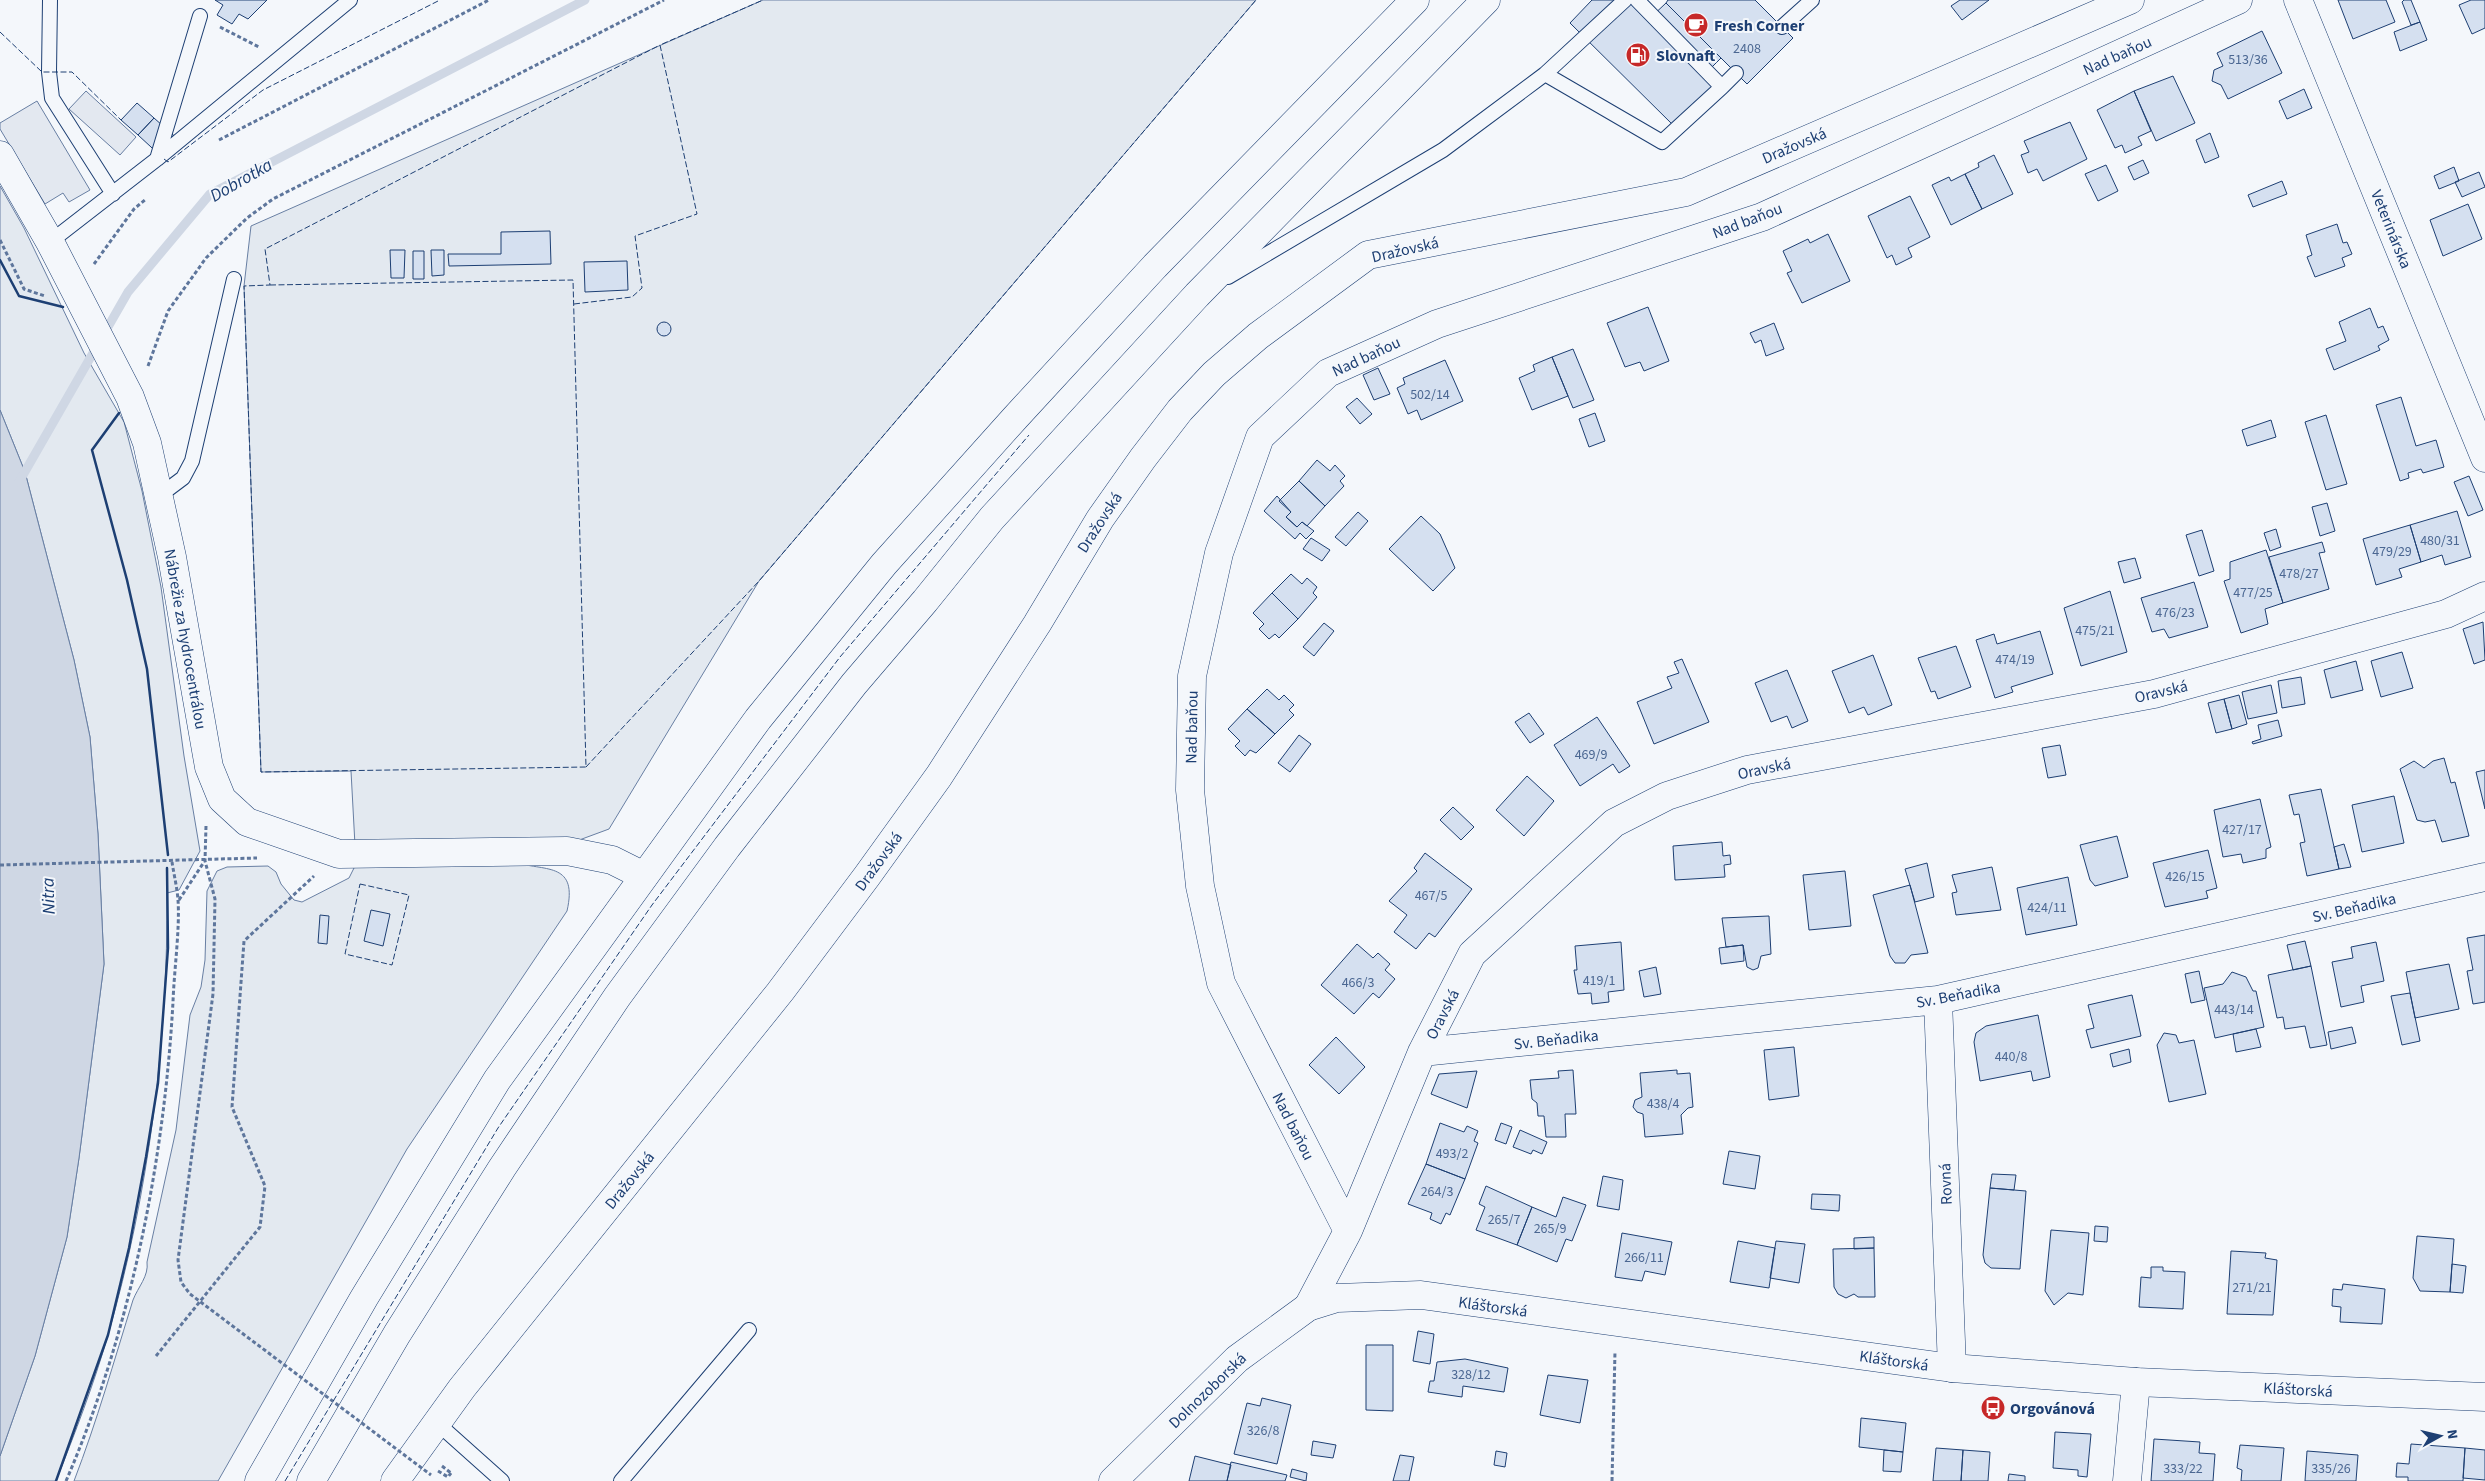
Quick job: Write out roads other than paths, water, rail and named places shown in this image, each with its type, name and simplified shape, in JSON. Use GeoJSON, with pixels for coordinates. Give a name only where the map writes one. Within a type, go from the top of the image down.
{"type":"FeatureCollection","features":[{"type":"Feature","properties":{"kind":"street"},"geometry":{"type":"LineString","coordinates":[[259,1481],[364,1298],[497,1080],[758,719],[884,564],[1015,418],[1155,266],[1415,0]]}},
{"type":"Feature","properties":{"kind":"street"},"geometry":{"type":"LineString","coordinates":[[311,1481],[397,1334],[502,1168],[618,998],[727,847],[854,684],[925,601],[992,518],[1197,295],[1486,0]]}},
{"type":"Feature","properties":{"kind":"street","name":"Dražovská"},"geometry":{"type":"LineString","coordinates":[[395,1481],[436,1422],[780,992],[867,876],[939,776],[1037,624],[1100,518],[1142,458],[1180,410],[1214,374],[1258,336],[1368,255],[1686,192],[2130,0]]}},
{"type":"Feature","properties":{"kind":"street","name":"Nad baňou"},"geometry":{"type":"LineString","coordinates":[[1348,1231],[1221,983],[1200,886],[1190,790],[1192,676],[1220,553],[1260,437],[1328,373],[1436,324],[1762,217],[2238,0]]}},
{"type":"Feature","properties":{"kind":"street","name":"Veterinárska"},"geometry":{"type":"LineString","coordinates":[[2298,0],[2485,458]]}},
{"type":"Feature","properties":{"kind":"street","name":"Nábrežie za hydrocentrálou"},"geometry":{"type":"LineString","coordinates":[[0,156],[50,242],[132,402],[147,443],[172,557],[209,768],[222,798],[247,822],[339,854],[567,851],[612,860],[644,876]]}},
{"type":"Feature","properties":{"kind":"street","name":"Oravská"},"geometry":{"type":"LineString","coordinates":[[1308,1307],[1348,1231],[1422,1052],[1472,954],[1614,824],[1667,796],[1748,770],[2154,694],[2446,614],[2485,596]]}},
{"type":"Feature","properties":{"kind":"street","name":"Sv. Beňadika"},"geometry":{"type":"LineString","coordinates":[[1422,1052],[1938,1000],[2485,877]]}},
{"type":"Feature","properties":{"kind":"street","name":"Rovná"},"geometry":{"type":"LineString","coordinates":[[1938,1000],[1952,1368]]}},
{"type":"Feature","properties":{"kind":"street","name":"Kláštorská"},"geometry":{"type":"LineString","coordinates":[[1308,1307],[1337,1298],[1421,1295],[1952,1368],[2136,1382],[2485,1397]]}},
{"type":"Feature","properties":{"kind":"street","name":"Dolnozoborská"},"geometry":{"type":"LineString","coordinates":[[1114,1481],[1237,1358],[1308,1307]]}},
{"type":"Feature","properties":{"kind":"street"},"geometry":{"type":"LineString","coordinates":[[2127,1481],[2136,1382]]}},
{"type":"Feature","properties":{"kind":"lane"},"geometry":{"type":"LineString","coordinates":[[50,0],[49,72],[52,98],[113,194]]}},
{"type":"Feature","properties":{"kind":"lane"},"geometry":{"type":"LineString","coordinates":[[50,242],[157,159],[350,0]]}},
{"type":"Feature","properties":{"kind":"lane"},"geometry":{"type":"LineString","coordinates":[[1197,295],[1443,150],[1545,74],[1625,0]]}},
{"type":"Feature","properties":{"kind":"lane"},"geometry":{"type":"LineString","coordinates":[[1637,0],[1722,87]]}},
{"type":"Feature","properties":{"kind":"lane"},"geometry":{"type":"LineString","coordinates":[[1782,27],[1812,0]]}},
{"type":"Feature","properties":{"kind":"lane"},"geometry":{"type":"LineString","coordinates":[[157,159],[200,16]]}},
{"type":"Feature","properties":{"kind":"lane"},"geometry":{"type":"LineString","coordinates":[[1545,74],[1662,142],[1736,72]]}},
{"type":"Feature","properties":{"kind":"lane"},"geometry":{"type":"LineString","coordinates":[[159,496],[183,478],[192,461],[234,278]]}},
{"type":"Feature","properties":{"kind":"lane"},"geometry":{"type":"LineString","coordinates":[[621,1481],[749,1330]]}},
{"type":"Feature","properties":{"kind":"lane"},"geometry":{"type":"LineString","coordinates":[[436,1422],[502,1481]]}},
{"type":"Feature","properties":{"kind":"water","name":"Nitra"},"geometry":{"type":"Polygon","coordinates":[[[0,410],[25,472],[74,660],[90,737],[98,834],[104,964],[67,1237],[35,1356],[0,1456],[0,410]]]}},
{"type":"Feature","properties":{"kind":"waterway","name":"Dobrotka"},"geometry":{"type":"LineString","coordinates":[[19,482],[128,292],[210,194],[585,0]]}},
{"type":"Feature","properties":{"kind":"place","name":"Fresh Corner"},"geometry":{"type":"Point","coordinates":[1696,25]}},
{"type":"Feature","properties":{"kind":"place","name":"Slovnaft"},"geometry":{"type":"Point","coordinates":[1638,55]}},
{"type":"Feature","properties":{"kind":"place","name":"Orgovánová"},"geometry":{"type":"Point","coordinates":[1993,1408]}}]}
